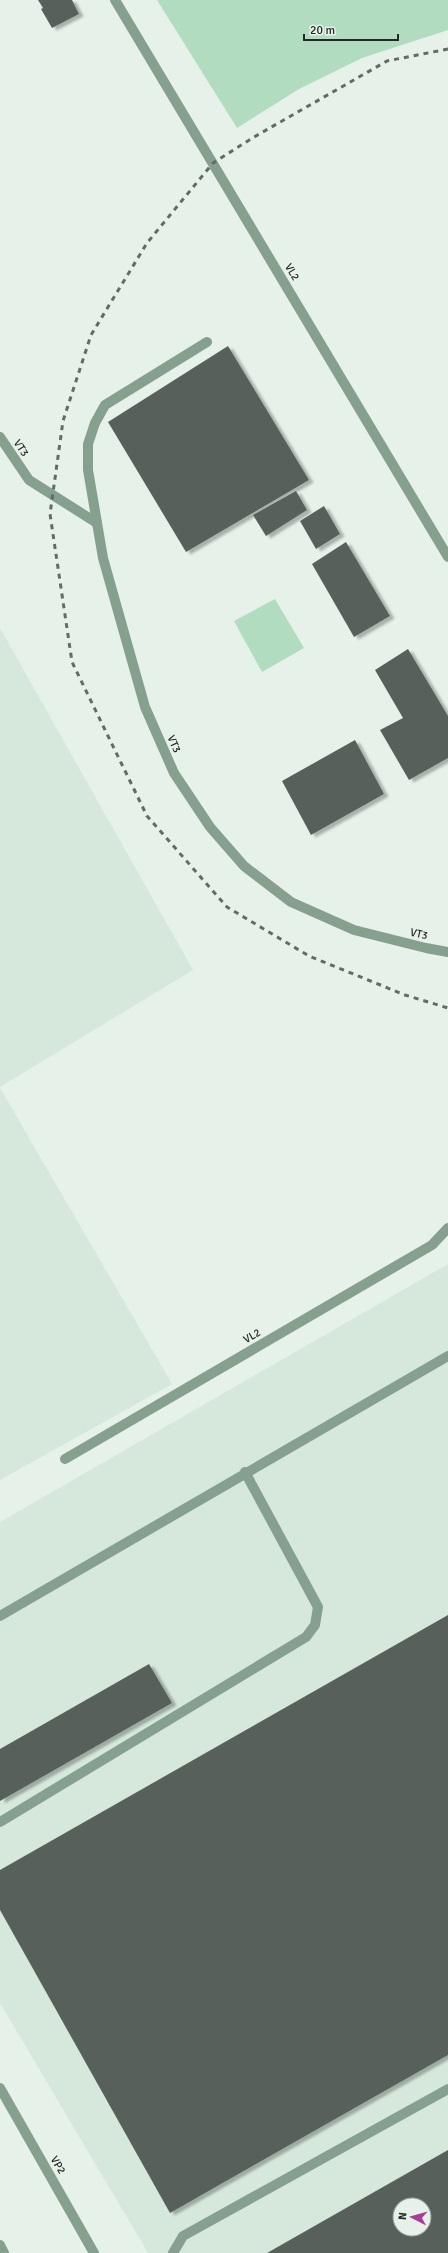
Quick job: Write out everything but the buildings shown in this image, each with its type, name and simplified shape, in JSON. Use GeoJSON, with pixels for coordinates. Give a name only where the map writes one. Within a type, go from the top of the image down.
{"type":"FeatureCollection","features":[{"type":"Feature","properties":{"kind":"lane","name":"VL2"},"geometry":{"type":"LineString","coordinates":[[115,0],[448,557]]}},
{"type":"Feature","properties":{"kind":"lane"},"geometry":{"type":"LineString","coordinates":[[97,523],[88,470],[88,450],[98,417],[106,405],[207,342]]}},
{"type":"Feature","properties":{"kind":"lane","name":"VT3"},"geometry":{"type":"LineString","coordinates":[[0,437],[29,480],[97,523],[102,558],[145,707],[174,773],[210,827],[244,866],[292,902],[354,930],[448,952]]}},
{"type":"Feature","properties":{"kind":"lane","name":"VL2"},"geometry":{"type":"LineString","coordinates":[[65,1460],[432,1244],[448,1228]]}},
{"type":"Feature","properties":{"kind":"lane"},"geometry":{"type":"LineString","coordinates":[[0,1616],[245,1472],[448,1356]]}},
{"type":"Feature","properties":{"kind":"lane"},"geometry":{"type":"LineString","coordinates":[[0,1822],[306,1638],[315,1625],[318,1607],[245,1472]]}},
{"type":"Feature","properties":{"kind":"lane","name":"VP2"},"geometry":{"type":"LineString","coordinates":[[0,2088],[94,2253]]}},
{"type":"Feature","properties":{"kind":"lane"},"geometry":{"type":"LineString","coordinates":[[173,2253],[183,2236],[448,2089]]}},
{"type":"Feature","properties":{"kind":"lane"},"geometry":{"type":"LineString","coordinates":[[0,2245],[4,2253]]}},
{"type":"Feature","properties":{"kind":"shaded area"},"geometry":{"type":"Polygon","coordinates":[[[0,628],[193,970],[0,1087],[0,628]]]}},
{"type":"Feature","properties":{"kind":"shaded area"},"geometry":{"type":"Polygon","coordinates":[[[0,1088],[172,1384],[0,1480],[0,1088]]]}},
{"type":"Feature","properties":{"kind":"shaded area"},"geometry":{"type":"Polygon","coordinates":[[[448,1264],[448,2253],[148,2253],[0,2003],[0,1522],[448,1264]]]}},
{"type":"Feature","properties":{"kind":"green space"},"geometry":{"type":"Polygon","coordinates":[[[157,0],[448,0],[448,30],[362,58],[299,89],[237,128],[157,0]]]}},
{"type":"Feature","properties":{"kind":"green space"},"geometry":{"type":"Polygon","coordinates":[[[275,599],[304,648],[262,672],[234,621],[275,599]]]}},
{"type":"Feature","properties":{"kind":"railway"},"geometry":{"type":"LineString","coordinates":[[448,49],[387,61],[254,137],[213,163],[147,243],[91,335],[63,421],[50,514],[72,662],[147,816],[227,907],[309,956],[405,995],[448,1008]]}}]}
